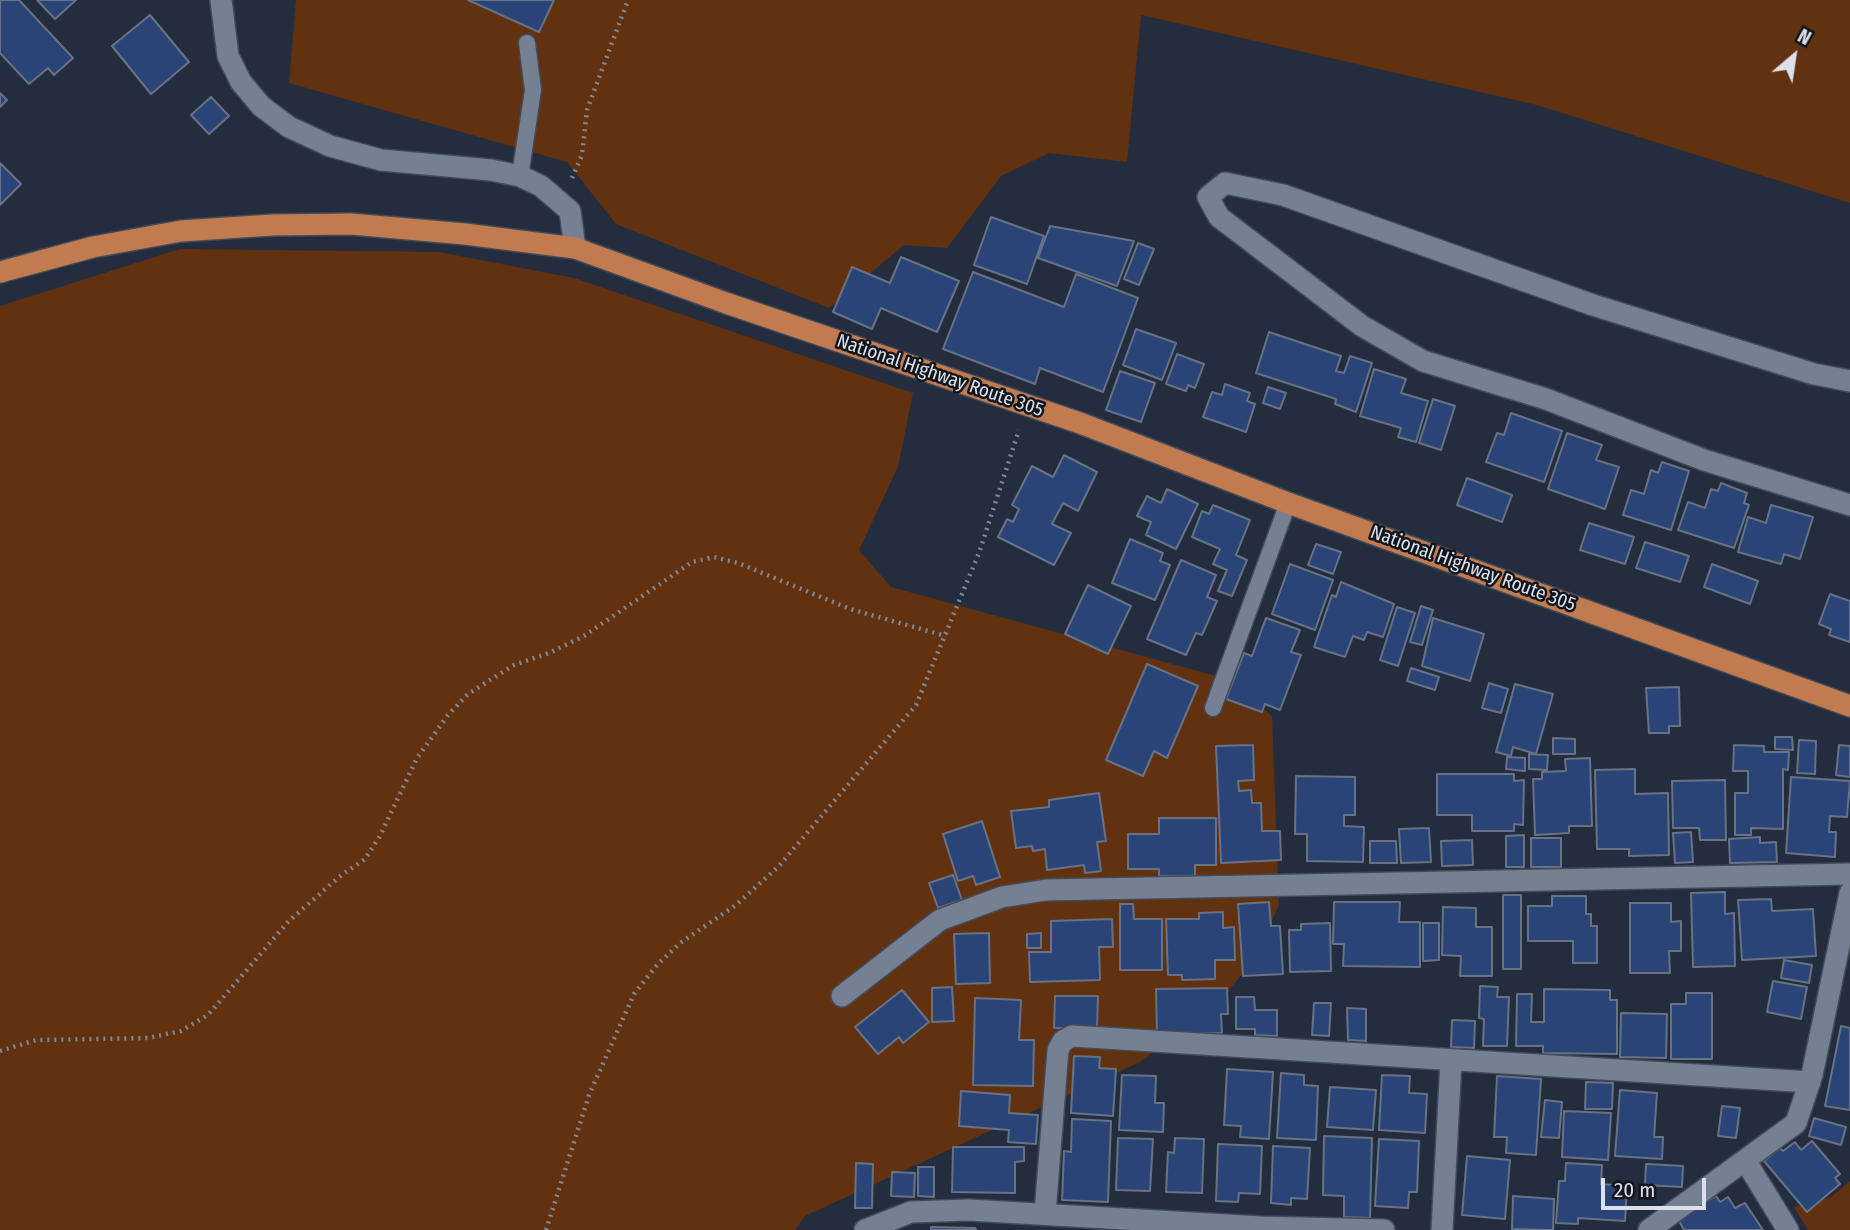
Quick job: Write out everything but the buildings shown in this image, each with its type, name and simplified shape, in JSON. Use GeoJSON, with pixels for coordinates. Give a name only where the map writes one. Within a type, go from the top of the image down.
{"type":"FeatureCollection","features":[{"type":"Feature","properties":{"kind":"highway","name":"National Highway Route 305"},"geometry":{"type":"LineString","coordinates":[[0,272],[93,247],[181,231],[272,225],[351,224],[465,234],[575,248],[726,303],[1026,405],[1288,503],[1850,706]]}},
{"type":"Feature","properties":{"kind":"street"},"geometry":{"type":"LineString","coordinates":[[221,0],[228,56],[241,82],[261,106],[289,127],[330,146],[381,160],[479,168],[520,176],[541,186],[569,211],[575,248]]}},
{"type":"Feature","properties":{"kind":"street"},"geometry":{"type":"LineString","coordinates":[[1850,381],[1814,374],[1593,305],[1283,195],[1225,183],[1208,197],[1219,217],[1362,326],[1423,361],[1546,399],[1704,460],[1850,505]]}},
{"type":"Feature","properties":{"kind":"street"},"geometry":{"type":"LineString","coordinates":[[842,996],[940,920],[1002,897],[1046,890],[1850,874]]}},
{"type":"Feature","properties":{"kind":"street"},"geometry":{"type":"LineString","coordinates":[[1649,1230],[1796,1123],[1811,1082],[1850,893]]}},
{"type":"Feature","properties":{"kind":"street"},"geometry":{"type":"LineString","coordinates":[[1045,1213],[1058,1050],[1063,1041],[1072,1036],[1811,1082]]}},
{"type":"Feature","properties":{"kind":"street"},"geometry":{"type":"LineString","coordinates":[[1442,1230],[1451,1061]]}},
{"type":"Feature","properties":{"kind":"street"},"geometry":{"type":"LineString","coordinates":[[1745,1160],[1788,1230]]}},
{"type":"Feature","properties":{"kind":"street"},"geometry":{"type":"LineString","coordinates":[[865,1230],[911,1212],[1045,1213],[1261,1227],[1384,1230]]}},
{"type":"Feature","properties":{"kind":"lane"},"geometry":{"type":"LineString","coordinates":[[520,176],[533,90],[527,43]]}},
{"type":"Feature","properties":{"kind":"lane"},"geometry":{"type":"LineString","coordinates":[[1213,708],[1288,503]]}},
{"type":"Feature","properties":{"kind":"path"},"geometry":{"type":"LineString","coordinates":[[558,200],[582,155],[587,110],[628,0]]}},
{"type":"Feature","properties":{"kind":"path"},"geometry":{"type":"LineString","coordinates":[[546,1230],[589,1095],[634,994],[680,943],[754,891],[803,841],[915,705],[946,636],[993,514],[1026,405]]}},
{"type":"Feature","properties":{"kind":"path"},"geometry":{"type":"LineString","coordinates":[[0,1051],[36,1040],[148,1038],[181,1031],[208,1015],[288,922],[339,877],[365,859],[380,836],[417,758],[448,715],[468,694],[514,665],[584,636],[692,562],[714,557],[850,609],[946,636]]}},
{"type":"Feature","properties":{"kind":"shaded area"},"geometry":{"type":"Polygon","coordinates":[[[296,0],[1850,0],[1850,203],[1537,105],[1141,15],[1127,162],[1049,153],[1001,176],[947,248],[904,245],[829,308],[616,224],[567,162],[289,83],[296,0]]]}},
{"type":"Feature","properties":{"kind":"shaded area"},"geometry":{"type":"Polygon","coordinates":[[[180,249],[439,252],[574,278],[913,393],[898,467],[859,550],[891,587],[1227,679],[1272,716],[1279,905],[1255,958],[1216,1006],[1140,1062],[805,1216],[795,1230],[0,1230],[0,306],[180,249]]]}},
{"type":"Feature","properties":{"kind":"shaded area"},"geometry":{"type":"Polygon","coordinates":[[[1850,1181],[1850,1230],[1808,1230],[1794,1207],[1831,1197],[1850,1181]]]}}]}
